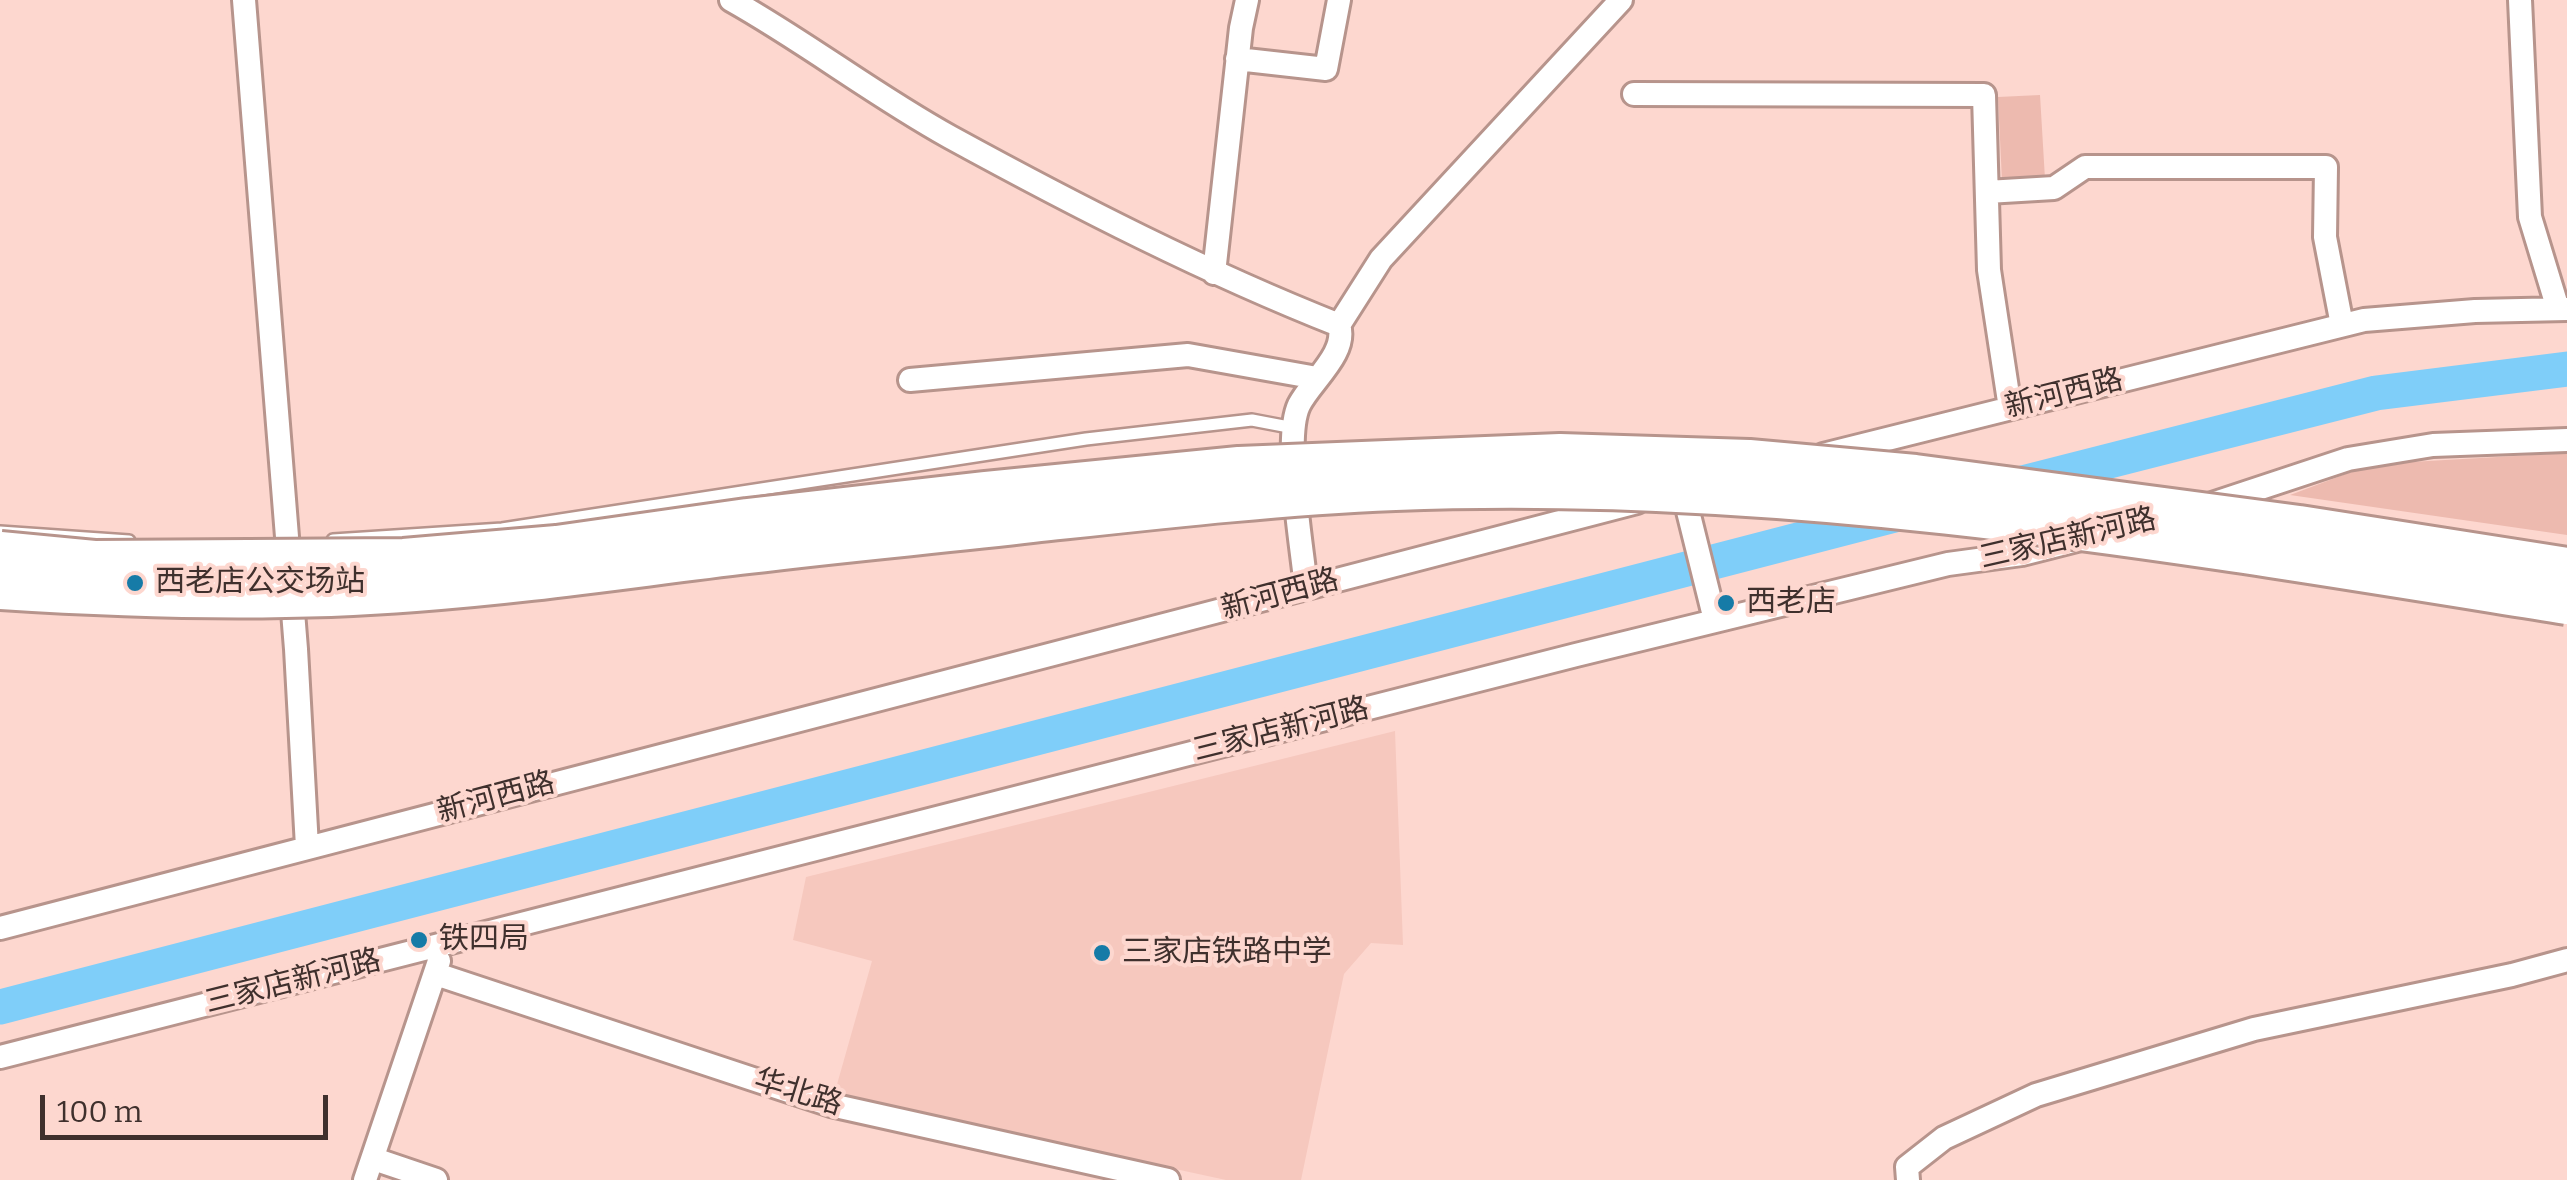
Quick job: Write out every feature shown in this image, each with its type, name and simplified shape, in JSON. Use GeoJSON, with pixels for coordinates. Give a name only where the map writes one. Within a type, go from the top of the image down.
{"type":"FeatureCollection","features":[{"type":"Feature","properties":{"kind":"highway"},"geometry":{"type":"LineString","coordinates":[[0,554],[94,562],[404,560],[1239,468],[1560,455],[1749,461],[1915,476],[2280,525],[2567,569]]}},
{"type":"Feature","properties":{"kind":"highway"},"geometry":{"type":"LineString","coordinates":[[0,588],[213,596],[406,591],[562,578],[748,552],[1240,498],[1398,489],[1558,488],[1746,494],[1909,508],[2194,544],[2567,603]]}},
{"type":"Feature","properties":{"kind":"street"},"geometry":{"type":"LineString","coordinates":[[244,0],[296,614],[307,848]]}},
{"type":"Feature","properties":{"kind":"street"},"geometry":{"type":"LineString","coordinates":[[730,0],[783,29],[947,135],[1214,273],[1339,325],[1342,331],[1338,348],[1298,406],[1292,439],[1306,588]]}},
{"type":"Feature","properties":{"kind":"street"},"geometry":{"type":"LineString","coordinates":[[1214,273],[1247,0]]}},
{"type":"Feature","properties":{"kind":"street"},"geometry":{"type":"LineString","coordinates":[[1237,59],[1326,69],[1339,0]]}},
{"type":"Feature","properties":{"kind":"street"},"geometry":{"type":"LineString","coordinates":[[1339,325],[1381,259],[1621,0]]}},
{"type":"Feature","properties":{"kind":"street"},"geometry":{"type":"LineString","coordinates":[[2520,0],[2530,216],[2562,309]]}},
{"type":"Feature","properties":{"kind":"street"},"geometry":{"type":"LineString","coordinates":[[1634,94],[1984,95],[1989,270],[2010,408]]}},
{"type":"Feature","properties":{"kind":"street"},"geometry":{"type":"LineString","coordinates":[[1987,192],[2054,188],[2085,166],[2326,167],[2325,237],[2342,325]]}},
{"type":"Feature","properties":{"kind":"street","name":"新河西路"},"geometry":{"type":"LineString","coordinates":[[0,928],[1683,490],[2342,325],[2457,312],[2562,309]]}},
{"type":"Feature","properties":{"kind":"street"},"geometry":{"type":"LineString","coordinates":[[910,380],[1188,356],[1317,378]]}},
{"type":"Feature","properties":{"kind":"street","name":"三家店新河路"},"geometry":{"type":"LineString","coordinates":[[0,1057],[1715,620],[1948,564],[2040,549],[2238,498],[2348,460],[2434,445],[2567,440]]}},
{"type":"Feature","properties":{"kind":"street"},"geometry":{"type":"LineString","coordinates":[[1683,490],[1715,620]]}},
{"type":"Feature","properties":{"kind":"street"},"geometry":{"type":"LineString","coordinates":[[436,1180],[370,1170],[436,974],[442,944]]}},
{"type":"Feature","properties":{"kind":"street"},"geometry":{"type":"LineString","coordinates":[[1908,1180],[1906,1167],[1944,1138],[2036,1095],[2254,1028],[2567,960]]}},
{"type":"Feature","properties":{"kind":"street","name":"华北路"},"geometry":{"type":"LineString","coordinates":[[436,974],[830,1105],[1168,1180]]}},
{"type":"Feature","properties":{"kind":"lane"},"geometry":{"type":"LineString","coordinates":[[327,540],[502,529],[1067,442],[1252,420],[1294,428]]}},
{"type":"Feature","properties":{"kind":"lane"},"geometry":{"type":"LineString","coordinates":[[840,556],[1134,515],[1298,501]]}},
{"type":"Feature","properties":{"kind":"lane"},"geometry":{"type":"LineString","coordinates":[[0,532],[144,541]]}},
{"type":"Feature","properties":{"kind":"shaded area"},"geometry":{"type":"Polygon","coordinates":[[[2040,95],[2045,179],[2002,181],[1998,97],[2040,95]]]}},
{"type":"Feature","properties":{"kind":"shaded area"},"geometry":{"type":"Polygon","coordinates":[[[2567,453],[2567,535],[2290,495],[2351,472],[2393,463],[2567,453]]]}},
{"type":"Feature","properties":{"kind":"shaded area","name":"三家店铁路中学"},"geometry":{"type":"Polygon","coordinates":[[[1395,731],[1403,945],[1371,943],[1344,974],[1301,1180],[1226,1180],[834,1095],[872,961],[793,940],[806,877],[1395,731]]]}},
{"type":"Feature","properties":{"kind":"waterway"},"geometry":{"type":"LineString","coordinates":[[2011,486],[2376,393],[2567,369]]}},
{"type":"Feature","properties":{"kind":"waterway"},"geometry":{"type":"LineString","coordinates":[[0,1007],[1902,513]]}},
{"type":"Feature","properties":{"kind":"place","name":"西老店公交场站"},"geometry":{"type":"Point","coordinates":[135,583]}},
{"type":"Feature","properties":{"kind":"place","name":"西老店"},"geometry":{"type":"Point","coordinates":[1726,603]}},
{"type":"Feature","properties":{"kind":"place","name":"铁四局"},"geometry":{"type":"Point","coordinates":[419,940]}},
{"type":"Feature","properties":{"kind":"place","name":"三家店铁路中学"},"geometry":{"type":"Point","coordinates":[1102,953]}}]}
